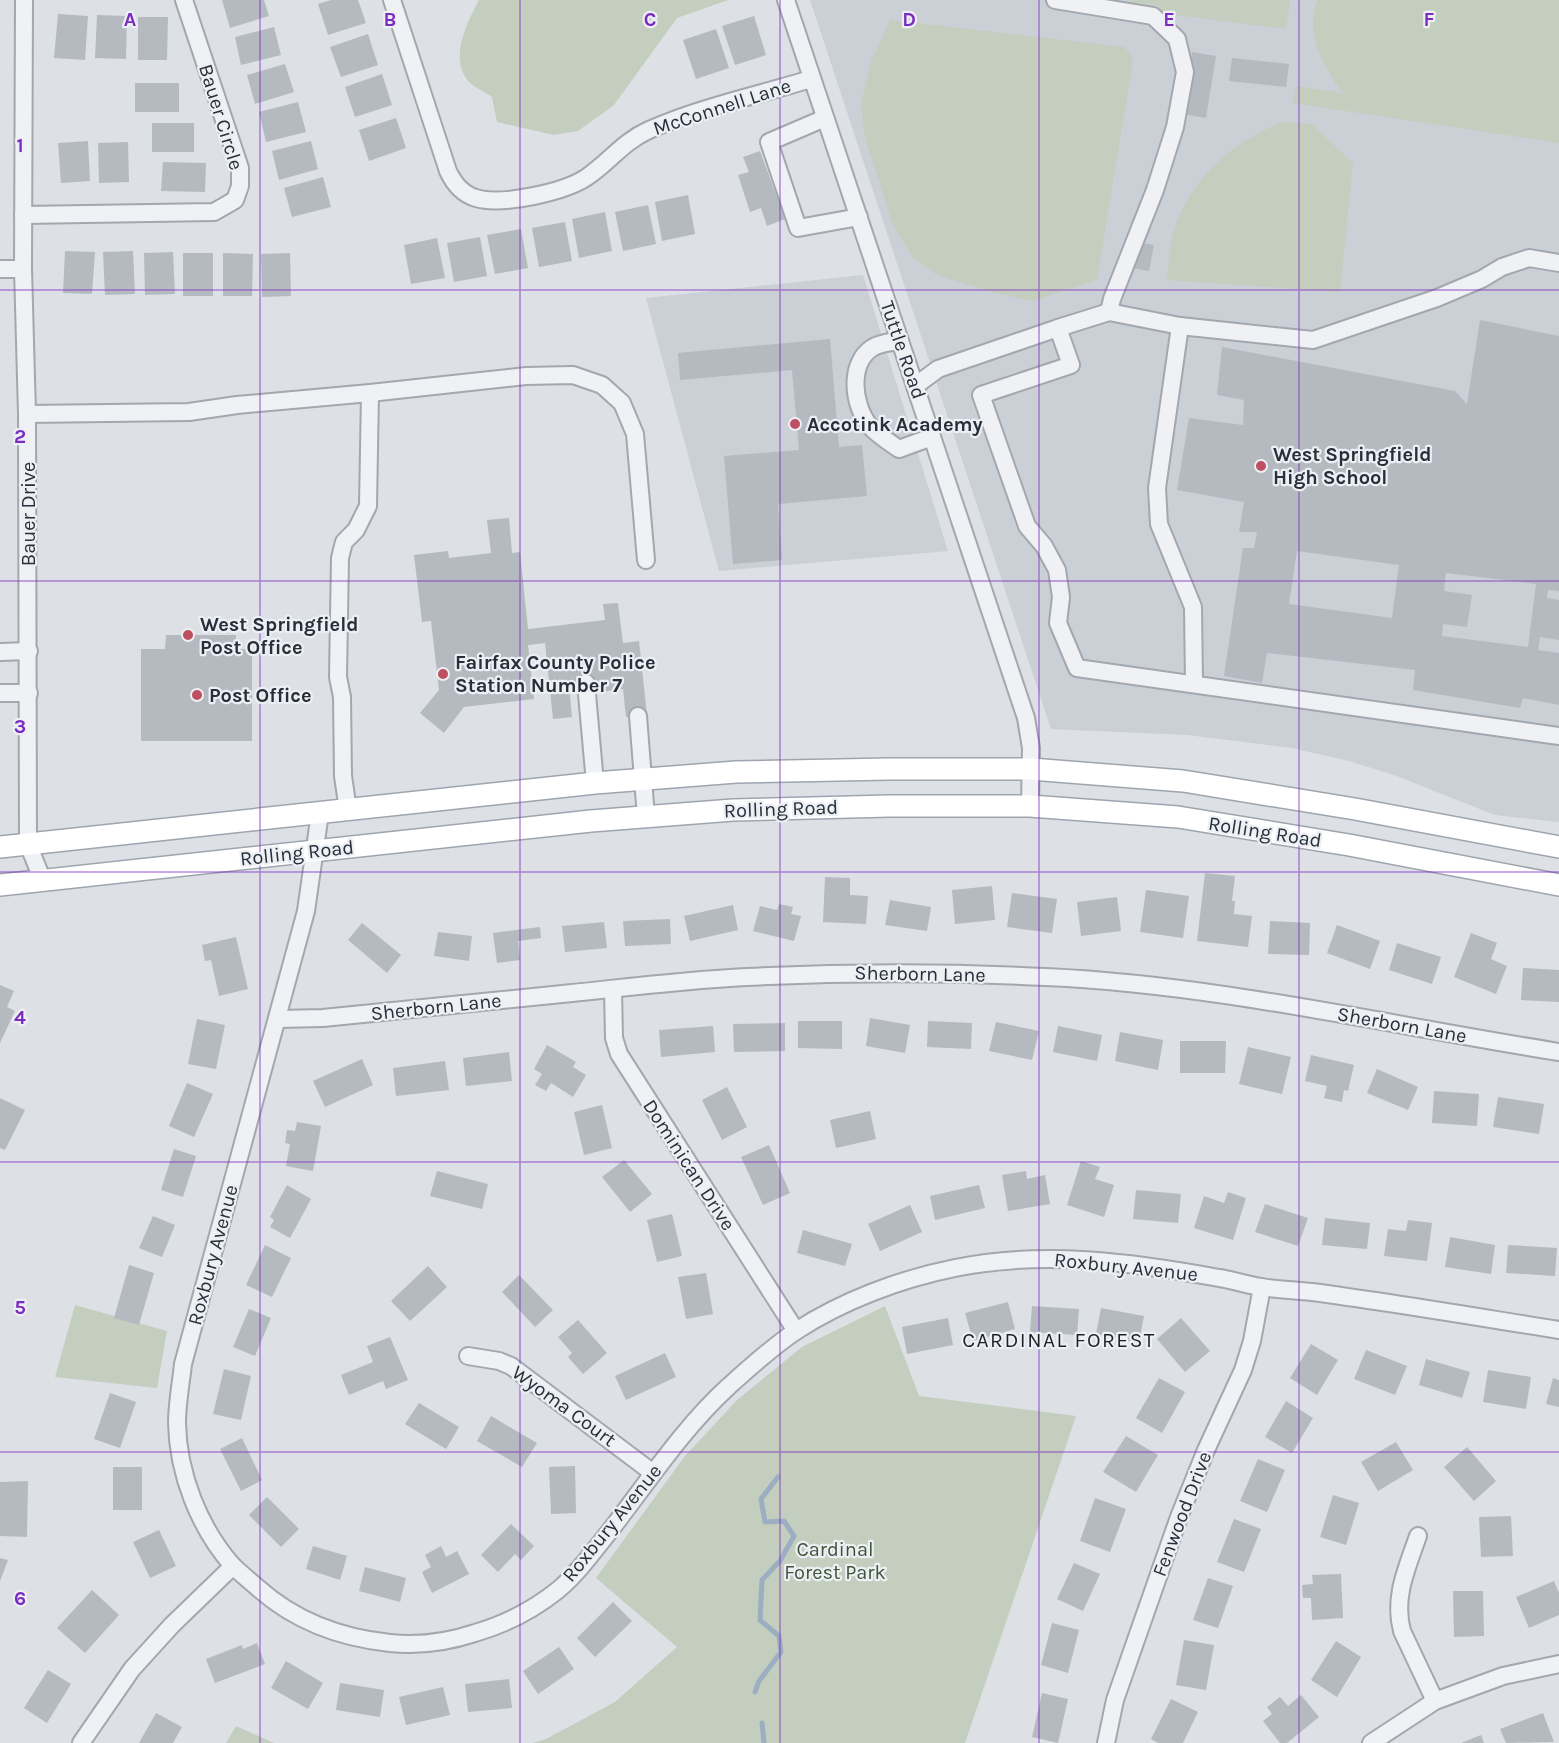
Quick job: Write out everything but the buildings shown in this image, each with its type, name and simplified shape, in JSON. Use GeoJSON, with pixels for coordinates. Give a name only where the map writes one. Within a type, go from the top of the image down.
{"type":"FeatureCollection","features":[{"type":"Feature","properties":{"kind":"main road","name":"Rolling Road"},"geometry":{"type":"LineString","coordinates":[[0,847],[595,783],[736,772],[1031,769],[1183,781],[1355,809],[1559,847]]}},
{"type":"Feature","properties":{"kind":"main road","name":"Rolling Road"},"geometry":{"type":"LineString","coordinates":[[0,885],[591,821],[733,810],[889,806],[1030,806],[1178,818],[1348,845],[1559,885]]}},
{"type":"Feature","properties":{"kind":"street","name":"Bauer Drive"},"geometry":{"type":"LineString","coordinates":[[24,0],[23,269],[27,414],[28,844],[43,881]]}},
{"type":"Feature","properties":{"kind":"street","name":"Bauer Circle"},"geometry":{"type":"LineString","coordinates":[[23,214],[214,212],[235,200],[240,186],[240,168],[184,0]]}},
{"type":"Feature","properties":{"kind":"street","name":"McConnell Lane"},"geometry":{"type":"LineString","coordinates":[[392,0],[448,171],[459,189],[478,199],[507,199],[560,190],[587,177],[624,145],[649,130],[685,116],[812,79]]}},
{"type":"Feature","properties":{"kind":"street","name":"Tuttle Road"},"geometry":{"type":"LineString","coordinates":[[786,0],[1026,718],[1031,748],[1030,806]]}},
{"type":"Feature","properties":{"kind":"street"},"geometry":{"type":"LineString","coordinates":[[1054,0],[1153,16],[1177,39],[1185,72],[1175,127],[1155,190],[1109,312]]}},
{"type":"Feature","properties":{"kind":"street"},"geometry":{"type":"LineString","coordinates":[[825,118],[769,142],[798,228],[859,217]]}},
{"type":"Feature","properties":{"kind":"street"},"geometry":{"type":"LineString","coordinates":[[915,386],[938,369],[1109,312],[1180,326],[1313,340],[1437,298],[1482,279],[1502,267],[1529,258],[1559,263]]}},
{"type":"Feature","properties":{"kind":"street"},"geometry":{"type":"LineString","coordinates":[[0,269],[23,269]]}},
{"type":"Feature","properties":{"kind":"street"},"geometry":{"type":"LineString","coordinates":[[1180,326],[1157,488],[1159,524],[1193,608],[1203,686]]}},
{"type":"Feature","properties":{"kind":"street"},"geometry":{"type":"LineString","coordinates":[[1058,328],[1071,365],[981,395],[1027,526],[1044,546],[1057,570],[1061,597],[1058,623],[1077,668],[1559,736]]}},
{"type":"Feature","properties":{"kind":"street"},"geometry":{"type":"LineString","coordinates":[[900,341],[874,346],[864,354],[856,369],[858,404],[870,426],[899,449],[932,437]]}},
{"type":"Feature","properties":{"kind":"street"},"geometry":{"type":"LineString","coordinates":[[27,414],[189,412],[237,405],[526,376],[573,375],[602,386],[622,403],[635,434],[646,560]]}},
{"type":"Feature","properties":{"kind":"street"},"geometry":{"type":"LineString","coordinates":[[348,810],[343,776],[342,697],[338,677],[340,558],[344,542],[356,530],[368,506],[370,393]]}},
{"type":"Feature","properties":{"kind":"street"},"geometry":{"type":"LineString","coordinates":[[0,651],[28,651]]}},
{"type":"Feature","properties":{"kind":"street"},"geometry":{"type":"LineString","coordinates":[[586,683],[595,783]]}},
{"type":"Feature","properties":{"kind":"street"},"geometry":{"type":"LineString","coordinates":[[0,693],[29,693]]}},
{"type":"Feature","properties":{"kind":"street"},"geometry":{"type":"LineString","coordinates":[[638,716],[646,817]]}},
{"type":"Feature","properties":{"kind":"street","name":"Roxbury Avenue"},"geometry":{"type":"LineString","coordinates":[[320,813],[306,911],[183,1364],[177,1418],[181,1459],[195,1504],[216,1543],[233,1566],[284,1608],[310,1622],[337,1633],[369,1641],[398,1644],[430,1643],[459,1638],[490,1629],[515,1618],[540,1604],[562,1587],[592,1553],[680,1438],[724,1390],[751,1366],[796,1331],[840,1307],[900,1282],[955,1268],[1009,1260],[1058,1258],[1104,1261],[1220,1278],[1262,1287],[1323,1294],[1559,1330]]}},
{"type":"Feature","properties":{"kind":"street","name":"Sherborn Lane"},"geometry":{"type":"LineString","coordinates":[[277,1019],[323,1018],[742,977],[931,972],[1110,981],[1262,1000],[1559,1052]]}},
{"type":"Feature","properties":{"kind":"street","name":"Dominican Drive"},"geometry":{"type":"LineString","coordinates":[[613,989],[614,1038],[619,1054],[796,1331]]}},
{"type":"Feature","properties":{"kind":"street","name":"Fenwood Drive"},"geometry":{"type":"LineString","coordinates":[[1106,1743],[1115,1700],[1179,1517],[1206,1450],[1243,1370],[1252,1341],[1262,1287]]}},
{"type":"Feature","properties":{"kind":"street","name":"Wyoma Court"},"geometry":{"type":"LineString","coordinates":[[468,1356],[499,1361],[511,1366],[653,1473]]}},
{"type":"Feature","properties":{"kind":"street"},"geometry":{"type":"LineString","coordinates":[[1418,1536],[1400,1587],[1399,1621],[1435,1701]]}},
{"type":"Feature","properties":{"kind":"street"},"geometry":{"type":"LineString","coordinates":[[81,1743],[132,1669],[171,1625],[233,1566]]}},
{"type":"Feature","properties":{"kind":"street"},"geometry":{"type":"LineString","coordinates":[[1371,1743],[1435,1701],[1503,1676],[1559,1664]]}},
{"type":"Feature","properties":{"kind":"shaded area","name":"West Springfield High School"},"geometry":{"type":"Polygon","coordinates":[[[810,0],[1559,0],[1559,822],[1495,815],[1394,775],[1349,761],[1292,748],[1187,735],[1051,729],[810,0]]]}},
{"type":"Feature","properties":{"kind":"shaded area","name":"Accotink Academy"},"geometry":{"type":"Polygon","coordinates":[[[863,275],[948,551],[719,571],[646,298],[863,275]]]}},
{"type":"Feature","properties":{"kind":"green space"},"geometry":{"type":"Polygon","coordinates":[[[479,0],[728,0],[677,18],[614,105],[578,131],[554,135],[497,122],[492,97],[470,83],[463,72],[460,61],[462,40],[479,0]]]}},
{"type":"Feature","properties":{"kind":"green space"},"geometry":{"type":"Polygon","coordinates":[[[1130,0],[1290,0],[1286,29],[1129,9],[1130,0]]]}},
{"type":"Feature","properties":{"kind":"green space"},"geometry":{"type":"Polygon","coordinates":[[[1317,0],[1559,0],[1559,143],[1292,103],[1296,86],[1343,93],[1318,50],[1313,25],[1317,0]]]}},
{"type":"Feature","properties":{"kind":"green space"},"geometry":{"type":"Polygon","coordinates":[[[890,20],[1125,47],[1133,60],[1097,280],[1032,301],[988,291],[937,275],[913,258],[893,225],[865,137],[861,104],[871,62],[890,20]]]}},
{"type":"Feature","properties":{"kind":"green space"},"geometry":{"type":"Polygon","coordinates":[[[1283,122],[1312,124],[1353,163],[1340,292],[1167,280],[1173,233],[1180,214],[1201,180],[1230,151],[1264,130],[1283,122]]]}},
{"type":"Feature","properties":{"kind":"green space"},"geometry":{"type":"Polygon","coordinates":[[[75,1305],[167,1331],[157,1388],[55,1377],[75,1305]]]}},
{"type":"Feature","properties":{"kind":"green space","name":"Cardinal Forest Park"},"geometry":{"type":"Polygon","coordinates":[[[885,1306],[919,1396],[1076,1416],[965,1743],[532,1743],[546,1739],[615,1702],[677,1647],[596,1578],[685,1456],[737,1400],[802,1347],[885,1306]]]}},
{"type":"Feature","properties":{"kind":"green space"},"geometry":{"type":"Polygon","coordinates":[[[236,1726],[274,1743],[226,1743],[236,1726]]]}},
{"type":"Feature","properties":{"kind":"waterway"},"geometry":{"type":"LineString","coordinates":[[755,1692],[759,1681],[781,1652],[779,1636],[760,1620],[762,1580],[780,1561],[794,1536],[784,1521],[765,1522],[761,1499],[778,1477]]}},
{"type":"Feature","properties":{"kind":"waterway"},"geometry":{"type":"LineString","coordinates":[[762,1723],[764,1743]]}},
{"type":"Feature","properties":{"kind":"place","name":"Accotink Academy"},"geometry":{"type":"Point","coordinates":[795,424]}},
{"type":"Feature","properties":{"kind":"place","name":"West Springfield High School"},"geometry":{"type":"Point","coordinates":[1261,466]}},
{"type":"Feature","properties":{"kind":"place","name":"West Springfield Post Office"},"geometry":{"type":"Point","coordinates":[188,635]}},
{"type":"Feature","properties":{"kind":"place","name":"Fairfax County Police Station Number 7"},"geometry":{"type":"Point","coordinates":[443,674]}},
{"type":"Feature","properties":{"kind":"place","name":"Post Office"},"geometry":{"type":"Point","coordinates":[197,695]}},
{"type":"Feature","properties":{"kind":"district","name":"CARDINAL FOREST"},"geometry":{"type":"Point","coordinates":[1059,1340]}}]}
